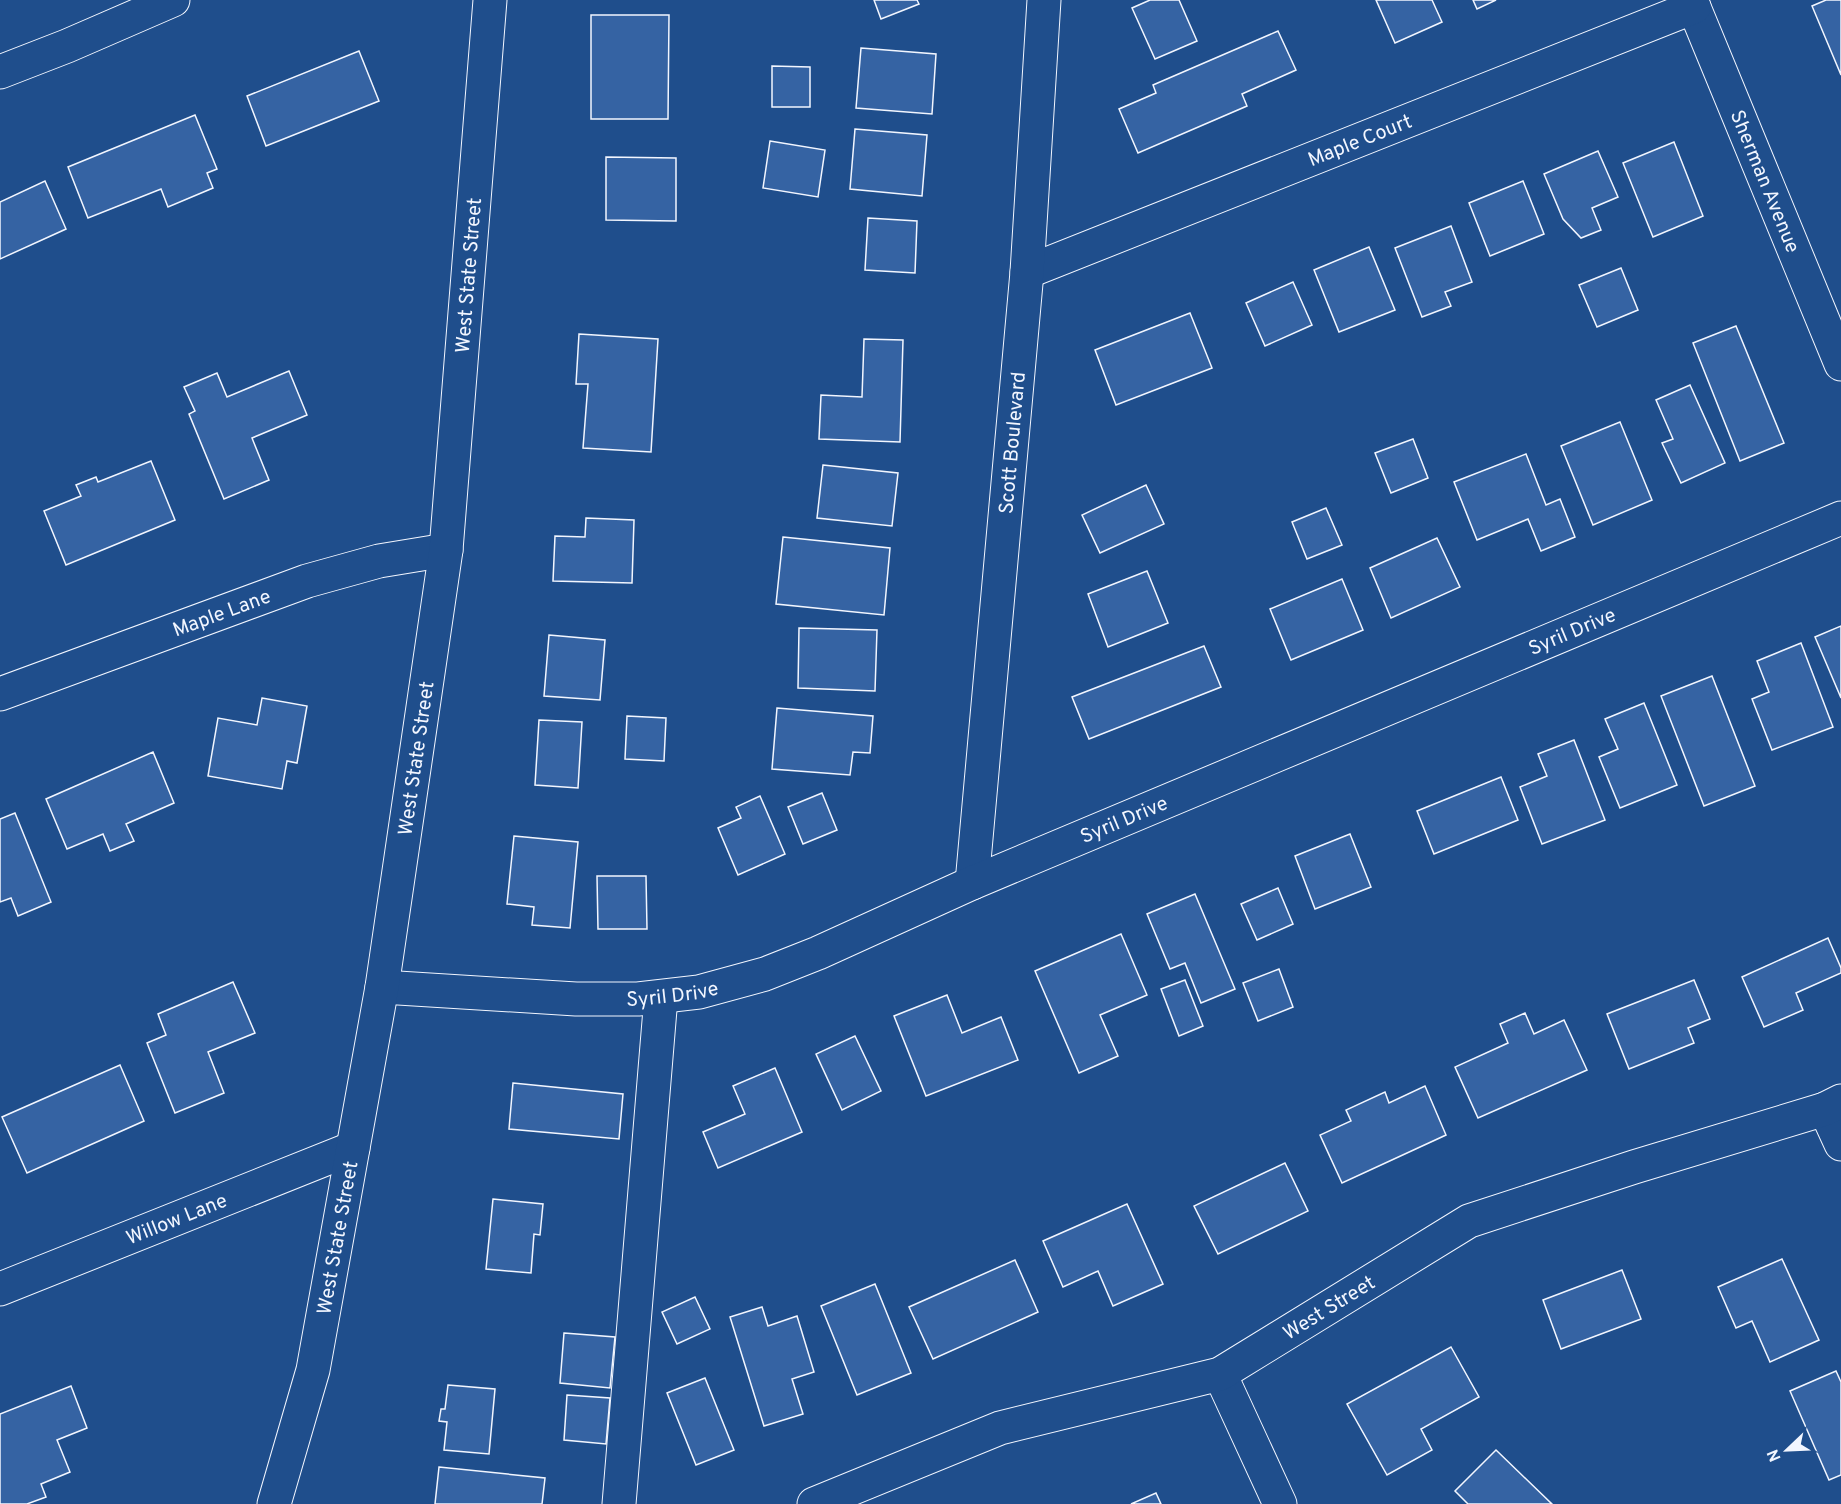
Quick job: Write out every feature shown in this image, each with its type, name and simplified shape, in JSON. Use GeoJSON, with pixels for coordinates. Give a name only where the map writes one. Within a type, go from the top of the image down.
{"type":"FeatureCollection","features":[{"type":"Feature","properties":{"kind":"street"},"geometry":{"type":"LineString","coordinates":[[0,72],[173,0]]}},
{"type":"Feature","properties":{"kind":"street","name":"West State Street"},"geometry":{"type":"LineString","coordinates":[[274,1504],[312,1370],[353,1148],[382,987],[446,550],[490,0]]}},
{"type":"Feature","properties":{"kind":"street","name":"Scott Boulevard"},"geometry":{"type":"LineString","coordinates":[[972,883],[1027,273],[1044,0]]}},
{"type":"Feature","properties":{"kind":"street","name":"Maple Court"},"geometry":{"type":"LineString","coordinates":[[1027,273],[1692,3]]}},
{"type":"Feature","properties":{"kind":"street","name":"Sherman Avenue"},"geometry":{"type":"LineString","coordinates":[[1692,3],[1841,364]]}},
{"type":"Feature","properties":{"kind":"street","name":"Syril Drive"},"geometry":{"type":"LineString","coordinates":[[382,987],[576,999],[638,999],[699,992],[765,974],[818,953],[972,883],[1841,518]]}},
{"type":"Feature","properties":{"kind":"street","name":"Maple Lane"},"geometry":{"type":"LineString","coordinates":[[0,694],[307,581],[379,561],[446,550]]}},
{"type":"Feature","properties":{"kind":"street"},"geometry":{"type":"LineString","coordinates":[[619,1504],[661,997]]}},
{"type":"Feature","properties":{"kind":"street"},"geometry":{"type":"LineString","coordinates":[[1833,1105],[1841,1144]]}},
{"type":"Feature","properties":{"kind":"street","name":"West Street"},"geometry":{"type":"LineString","coordinates":[[814,1504],[1000,1428],[1220,1374],[1468,1221],[1833,1105]]}},
{"type":"Feature","properties":{"kind":"street","name":"Willow Lane"},"geometry":{"type":"LineString","coordinates":[[0,1289],[353,1148]]}},
{"type":"Feature","properties":{"kind":"street"},"geometry":{"type":"LineString","coordinates":[[1220,1374],[1280,1504]]}},
{"type":"Feature","properties":{"kind":"building"},"geometry":{"type":"Polygon","coordinates":[[[874,0],[917,0],[919,4],[881,19],[874,0]]]}},
{"type":"Feature","properties":{"kind":"building"},"geometry":{"type":"Polygon","coordinates":[[[1150,0],[1179,0],[1197,41],[1155,59],[1132,8],[1150,0]]]}},
{"type":"Feature","properties":{"kind":"building"},"geometry":{"type":"Polygon","coordinates":[[[1376,0],[1432,0],[1442,22],[1395,43],[1376,0]]]}},
{"type":"Feature","properties":{"kind":"building"},"geometry":{"type":"Polygon","coordinates":[[[1473,0],[1496,0],[1477,9],[1473,0]]]}},
{"type":"Feature","properties":{"kind":"building"},"geometry":{"type":"Polygon","coordinates":[[[1826,0],[1841,0],[1841,75],[1812,6],[1826,0]]]}},
{"type":"Feature","properties":{"kind":"building"},"geometry":{"type":"Polygon","coordinates":[[[591,15],[669,15],[668,119],[591,119],[591,15]]]}},
{"type":"Feature","properties":{"kind":"building"},"geometry":{"type":"Polygon","coordinates":[[[1278,31],[1296,70],[1242,94],[1247,106],[1138,153],[1119,109],[1156,93],[1153,85],[1278,31]]]}},
{"type":"Feature","properties":{"kind":"building"},"geometry":{"type":"Polygon","coordinates":[[[861,48],[936,54],[932,114],[856,108],[861,48]]]}},
{"type":"Feature","properties":{"kind":"building"},"geometry":{"type":"Polygon","coordinates":[[[359,51],[379,101],[266,146],[247,96],[359,51]]]}},
{"type":"Feature","properties":{"kind":"building"},"geometry":{"type":"Polygon","coordinates":[[[772,66],[810,67],[810,107],[772,107],[772,66]]]}},
{"type":"Feature","properties":{"kind":"building"},"geometry":{"type":"Polygon","coordinates":[[[195,115],[217,169],[207,173],[213,188],[168,207],[161,189],[88,218],[68,167],[195,115]]]}},
{"type":"Feature","properties":{"kind":"building"},"geometry":{"type":"Polygon","coordinates":[[[855,129],[927,135],[922,196],[850,189],[855,129]]]}},
{"type":"Feature","properties":{"kind":"building"},"geometry":{"type":"Polygon","coordinates":[[[770,141],[825,150],[818,197],[763,188],[770,141]]]}},
{"type":"Feature","properties":{"kind":"building"},"geometry":{"type":"Polygon","coordinates":[[[1674,142],[1703,216],[1653,237],[1623,163],[1674,142]]]}},
{"type":"Feature","properties":{"kind":"building"},"geometry":{"type":"Polygon","coordinates":[[[1598,151],[1618,197],[1592,208],[1601,230],[1581,238],[1563,219],[1544,174],[1598,151]]]}},
{"type":"Feature","properties":{"kind":"building"},"geometry":{"type":"Polygon","coordinates":[[[606,157],[676,158],[676,221],[606,220],[606,157]]]}},
{"type":"Feature","properties":{"kind":"building"},"geometry":{"type":"Polygon","coordinates":[[[45,181],[66,229],[0,259],[0,202],[45,181]]]}},
{"type":"Feature","properties":{"kind":"building"},"geometry":{"type":"Polygon","coordinates":[[[1523,181],[1544,234],[1490,256],[1469,203],[1523,181]]]}},
{"type":"Feature","properties":{"kind":"building"},"geometry":{"type":"Polygon","coordinates":[[[868,218],[917,221],[915,273],[865,270],[868,218]]]}},
{"type":"Feature","properties":{"kind":"building"},"geometry":{"type":"Polygon","coordinates":[[[1451,226],[1472,282],[1445,292],[1451,306],[1422,317],[1395,248],[1451,226]]]}},
{"type":"Feature","properties":{"kind":"building"},"geometry":{"type":"Polygon","coordinates":[[[1369,247],[1395,310],[1339,332],[1314,270],[1369,247]]]}},
{"type":"Feature","properties":{"kind":"building"},"geometry":{"type":"Polygon","coordinates":[[[1621,268],[1638,310],[1597,327],[1579,285],[1621,268]]]}},
{"type":"Feature","properties":{"kind":"building"},"geometry":{"type":"Polygon","coordinates":[[[1293,282],[1312,325],[1265,346],[1246,303],[1293,282]]]}},
{"type":"Feature","properties":{"kind":"building"},"geometry":{"type":"Polygon","coordinates":[[[1190,313],[1212,368],[1116,405],[1095,350],[1190,313]]]}},
{"type":"Feature","properties":{"kind":"building"},"geometry":{"type":"Polygon","coordinates":[[[1736,326],[1784,443],[1740,461],[1693,343],[1736,326]]]}},
{"type":"Feature","properties":{"kind":"building"},"geometry":{"type":"Polygon","coordinates":[[[579,334],[658,339],[651,452],[583,448],[588,384],[576,384],[579,334]]]}},
{"type":"Feature","properties":{"kind":"building"},"geometry":{"type":"Polygon","coordinates":[[[864,339],[903,340],[900,442],[819,439],[821,395],[862,397],[864,339]]]}},
{"type":"Feature","properties":{"kind":"building"},"geometry":{"type":"Polygon","coordinates":[[[289,371],[307,415],[252,438],[269,480],[224,499],[189,414],[195,411],[184,387],[217,373],[227,397],[289,371]]]}},
{"type":"Feature","properties":{"kind":"building"},"geometry":{"type":"Polygon","coordinates":[[[1690,385],[1725,463],[1681,483],[1662,443],[1673,439],[1656,400],[1690,385]]]}},
{"type":"Feature","properties":{"kind":"building"},"geometry":{"type":"Polygon","coordinates":[[[1620,422],[1652,500],[1593,525],[1561,446],[1620,422]]]}},
{"type":"Feature","properties":{"kind":"building"},"geometry":{"type":"Polygon","coordinates":[[[1413,439],[1428,478],[1391,493],[1375,453],[1413,439]]]}},
{"type":"Feature","properties":{"kind":"building"},"geometry":{"type":"Polygon","coordinates":[[[1526,454],[1546,505],[1560,499],[1575,537],[1541,551],[1528,519],[1477,540],[1454,482],[1526,454]]]}},
{"type":"Feature","properties":{"kind":"building"},"geometry":{"type":"Polygon","coordinates":[[[151,461],[175,520],[66,565],[44,511],[81,496],[76,485],[96,477],[98,482],[151,461]]]}},
{"type":"Feature","properties":{"kind":"building"},"geometry":{"type":"Polygon","coordinates":[[[823,465],[898,473],[892,526],[817,518],[823,465]]]}},
{"type":"Feature","properties":{"kind":"building"},"geometry":{"type":"Polygon","coordinates":[[[1146,485],[1164,524],[1100,553],[1082,515],[1146,485]]]}},
{"type":"Feature","properties":{"kind":"building"},"geometry":{"type":"Polygon","coordinates":[[[1326,508],[1342,545],[1307,559],[1292,522],[1326,508]]]}},
{"type":"Feature","properties":{"kind":"building"},"geometry":{"type":"Polygon","coordinates":[[[586,518],[634,520],[632,583],[553,581],[555,536],[585,537],[586,518]]]}},
{"type":"Feature","properties":{"kind":"building"},"geometry":{"type":"Polygon","coordinates":[[[783,537],[890,548],[884,615],[776,604],[783,537]]]}},
{"type":"Feature","properties":{"kind":"building"},"geometry":{"type":"Polygon","coordinates":[[[1437,538],[1460,587],[1391,618],[1370,568],[1437,538]]]}},
{"type":"Feature","properties":{"kind":"building"},"geometry":{"type":"Polygon","coordinates":[[[1147,571],[1168,623],[1108,647],[1088,594],[1147,571]]]}},
{"type":"Feature","properties":{"kind":"building"},"geometry":{"type":"Polygon","coordinates":[[[1342,579],[1363,630],[1291,660],[1270,609],[1342,579]]]}},
{"type":"Feature","properties":{"kind":"building"},"geometry":{"type":"Polygon","coordinates":[[[1841,626],[1841,698],[1815,637],[1841,626]]]}},
{"type":"Feature","properties":{"kind":"building"},"geometry":{"type":"Polygon","coordinates":[[[799,628],[877,630],[875,691],[798,688],[799,628]]]}},
{"type":"Feature","properties":{"kind":"building"},"geometry":{"type":"Polygon","coordinates":[[[549,635],[605,640],[600,700],[544,696],[549,635]]]}},
{"type":"Feature","properties":{"kind":"building"},"geometry":{"type":"Polygon","coordinates":[[[1801,643],[1833,727],[1772,750],[1752,699],[1769,692],[1757,661],[1801,643]]]}},
{"type":"Feature","properties":{"kind":"building"},"geometry":{"type":"Polygon","coordinates":[[[1204,646],[1221,687],[1089,739],[1072,697],[1204,646]]]}},
{"type":"Feature","properties":{"kind":"building"},"geometry":{"type":"Polygon","coordinates":[[[1712,676],[1755,786],[1704,806],[1661,696],[1712,676]]]}},
{"type":"Feature","properties":{"kind":"building"},"geometry":{"type":"Polygon","coordinates":[[[262,698],[307,706],[297,763],[287,761],[282,789],[208,776],[218,718],[257,725],[262,698]]]}},
{"type":"Feature","properties":{"kind":"building"},"geometry":{"type":"Polygon","coordinates":[[[1644,703],[1677,785],[1620,808],[1599,757],[1618,749],[1605,719],[1644,703]]]}},
{"type":"Feature","properties":{"kind":"building"},"geometry":{"type":"Polygon","coordinates":[[[777,708],[873,716],[870,753],[853,752],[850,775],[772,769],[777,708]]]}},
{"type":"Feature","properties":{"kind":"building"},"geometry":{"type":"Polygon","coordinates":[[[627,716],[666,718],[664,761],[625,759],[627,716]]]}},
{"type":"Feature","properties":{"kind":"building"},"geometry":{"type":"Polygon","coordinates":[[[539,720],[582,722],[578,788],[535,785],[539,720]]]}},
{"type":"Feature","properties":{"kind":"building"},"geometry":{"type":"Polygon","coordinates":[[[1574,740],[1605,820],[1542,844],[1520,787],[1547,776],[1538,754],[1574,740]]]}},
{"type":"Feature","properties":{"kind":"building"},"geometry":{"type":"Polygon","coordinates":[[[153,752],[174,803],[126,824],[134,841],[110,851],[103,834],[67,849],[46,799],[153,752]]]}},
{"type":"Feature","properties":{"kind":"building"},"geometry":{"type":"Polygon","coordinates":[[[1501,777],[1518,820],[1434,854],[1417,811],[1501,777]]]}},
{"type":"Feature","properties":{"kind":"building"},"geometry":{"type":"Polygon","coordinates":[[[822,793],[837,830],[803,844],[788,807],[822,793]]]}},
{"type":"Feature","properties":{"kind":"building"},"geometry":{"type":"Polygon","coordinates":[[[760,796],[785,854],[738,875],[718,828],[741,818],[736,807],[760,796]]]}},
{"type":"Feature","properties":{"kind":"building"},"geometry":{"type":"Polygon","coordinates":[[[15,813],[51,902],[18,916],[11,898],[0,902],[0,819],[15,813]]]}},
{"type":"Feature","properties":{"kind":"building"},"geometry":{"type":"Polygon","coordinates":[[[1350,834],[1371,887],[1315,909],[1295,856],[1350,834]]]}},
{"type":"Feature","properties":{"kind":"building"},"geometry":{"type":"Polygon","coordinates":[[[514,836],[578,842],[570,928],[532,925],[534,907],[507,904],[514,836]]]}},
{"type":"Feature","properties":{"kind":"building"},"geometry":{"type":"Polygon","coordinates":[[[597,876],[646,876],[647,929],[598,929],[597,876]]]}},
{"type":"Feature","properties":{"kind":"building"},"geometry":{"type":"Polygon","coordinates":[[[1278,888],[1293,924],[1257,940],[1241,904],[1278,888]]]}},
{"type":"Feature","properties":{"kind":"building"},"geometry":{"type":"Polygon","coordinates":[[[1195,894],[1235,989],[1201,1003],[1185,963],[1170,969],[1147,914],[1195,894]]]}},
{"type":"Feature","properties":{"kind":"building"},"geometry":{"type":"Polygon","coordinates":[[[1121,934],[1147,995],[1100,1015],[1118,1056],[1079,1073],[1035,971],[1121,934]]]}},
{"type":"Feature","properties":{"kind":"building"},"geometry":{"type":"Polygon","coordinates":[[[1828,938],[1841,973],[1796,993],[1803,1010],[1764,1027],[1742,977],[1828,938]]]}},
{"type":"Feature","properties":{"kind":"building"},"geometry":{"type":"Polygon","coordinates":[[[1279,969],[1293,1007],[1258,1021],[1243,983],[1279,969]]]}},
{"type":"Feature","properties":{"kind":"building"},"geometry":{"type":"Polygon","coordinates":[[[1185,980],[1203,1026],[1179,1036],[1161,989],[1185,980]]]}},
{"type":"Feature","properties":{"kind":"building"},"geometry":{"type":"Polygon","coordinates":[[[1694,980],[1710,1019],[1688,1028],[1694,1043],[1629,1069],[1607,1014],[1694,980]]]}},
{"type":"Feature","properties":{"kind":"building"},"geometry":{"type":"Polygon","coordinates":[[[233,982],[255,1033],[208,1052],[224,1093],[175,1113],[147,1043],[166,1035],[158,1014],[233,982]]]}},
{"type":"Feature","properties":{"kind":"building"},"geometry":{"type":"Polygon","coordinates":[[[947,995],[962,1033],[1001,1017],[1018,1060],[926,1096],[894,1016],[947,995]]]}},
{"type":"Feature","properties":{"kind":"building"},"geometry":{"type":"Polygon","coordinates":[[[1525,1013],[1534,1034],[1564,1020],[1587,1070],[1478,1118],[1455,1067],[1508,1043],[1500,1024],[1525,1013]]]}},
{"type":"Feature","properties":{"kind":"building"},"geometry":{"type":"Polygon","coordinates":[[[855,1036],[881,1091],[842,1110],[816,1054],[855,1036]]]}},
{"type":"Feature","properties":{"kind":"building"},"geometry":{"type":"Polygon","coordinates":[[[120,1065],[144,1121],[27,1173],[2,1117],[120,1065]]]}},
{"type":"Feature","properties":{"kind":"building"},"geometry":{"type":"Polygon","coordinates":[[[775,1068],[802,1132],[718,1168],[703,1132],[745,1114],[733,1086],[775,1068]]]}},
{"type":"Feature","properties":{"kind":"building"},"geometry":{"type":"Polygon","coordinates":[[[513,1083],[623,1094],[619,1139],[509,1129],[513,1083]]]}},
{"type":"Feature","properties":{"kind":"building"},"geometry":{"type":"Polygon","coordinates":[[[1425,1086],[1446,1135],[1342,1183],[1320,1135],[1351,1121],[1346,1110],[1385,1092],[1389,1103],[1425,1086]]]}},
{"type":"Feature","properties":{"kind":"building"},"geometry":{"type":"Polygon","coordinates":[[[1285,1163],[1308,1211],[1218,1254],[1194,1206],[1285,1163]]]}},
{"type":"Feature","properties":{"kind":"building"},"geometry":{"type":"Polygon","coordinates":[[[493,1199],[543,1204],[540,1235],[534,1234],[531,1273],[486,1269],[493,1199]]]}},
{"type":"Feature","properties":{"kind":"building"},"geometry":{"type":"Polygon","coordinates":[[[1127,1204],[1163,1284],[1113,1306],[1098,1271],[1063,1287],[1043,1241],[1127,1204]]]}},
{"type":"Feature","properties":{"kind":"building"},"geometry":{"type":"Polygon","coordinates":[[[1782,1259],[1819,1340],[1770,1362],[1752,1321],[1736,1328],[1718,1287],[1782,1259]]]}},
{"type":"Feature","properties":{"kind":"building"},"geometry":{"type":"Polygon","coordinates":[[[1015,1260],[1038,1312],[933,1359],[909,1307],[1015,1260]]]}},
{"type":"Feature","properties":{"kind":"building"},"geometry":{"type":"Polygon","coordinates":[[[1622,1270],[1641,1319],[1561,1349],[1543,1300],[1622,1270]]]}},
{"type":"Feature","properties":{"kind":"building"},"geometry":{"type":"Polygon","coordinates":[[[875,1284],[911,1373],[857,1395],[821,1306],[875,1284]]]}},
{"type":"Feature","properties":{"kind":"building"},"geometry":{"type":"Polygon","coordinates":[[[695,1297],[710,1329],[677,1344],[662,1312],[695,1297]]]}},
{"type":"Feature","properties":{"kind":"building"},"geometry":{"type":"Polygon","coordinates":[[[762,1307],[768,1326],[797,1316],[814,1372],[792,1379],[803,1414],[764,1426],[730,1317],[762,1307]]]}},
{"type":"Feature","properties":{"kind":"building"},"geometry":{"type":"Polygon","coordinates":[[[564,1333],[615,1337],[610,1388],[560,1383],[564,1333]]]}},
{"type":"Feature","properties":{"kind":"building"},"geometry":{"type":"Polygon","coordinates":[[[1451,1347],[1479,1397],[1421,1429],[1432,1450],[1387,1475],[1347,1404],[1451,1347]]]}},
{"type":"Feature","properties":{"kind":"building"},"geometry":{"type":"Polygon","coordinates":[[[1836,1371],[1841,1382],[1841,1475],[1829,1480],[1790,1391],[1836,1371]]]}},
{"type":"Feature","properties":{"kind":"building"},"geometry":{"type":"Polygon","coordinates":[[[705,1378],[734,1450],[696,1465],[667,1393],[705,1378]]]}},
{"type":"Feature","properties":{"kind":"building"},"geometry":{"type":"Polygon","coordinates":[[[448,1385],[495,1389],[489,1454],[444,1450],[447,1422],[439,1421],[441,1409],[445,1409],[448,1385]]]}},
{"type":"Feature","properties":{"kind":"building"},"geometry":{"type":"Polygon","coordinates":[[[71,1386],[87,1428],[57,1440],[70,1472],[41,1484],[46,1497],[27,1504],[0,1504],[0,1414],[71,1386]]]}},
{"type":"Feature","properties":{"kind":"building"},"geometry":{"type":"Polygon","coordinates":[[[567,1395],[610,1398],[606,1444],[564,1440],[567,1395]]]}},
{"type":"Feature","properties":{"kind":"building"},"geometry":{"type":"Polygon","coordinates":[[[1496,1450],[1552,1504],[1468,1504],[1455,1491],[1496,1450]]]}},
{"type":"Feature","properties":{"kind":"building"},"geometry":{"type":"Polygon","coordinates":[[[439,1467],[545,1478],[542,1504],[435,1504],[439,1467]]]}},
{"type":"Feature","properties":{"kind":"building"},"geometry":{"type":"Polygon","coordinates":[[[1156,1493],[1161,1504],[1131,1504],[1156,1493]]]}}]}
